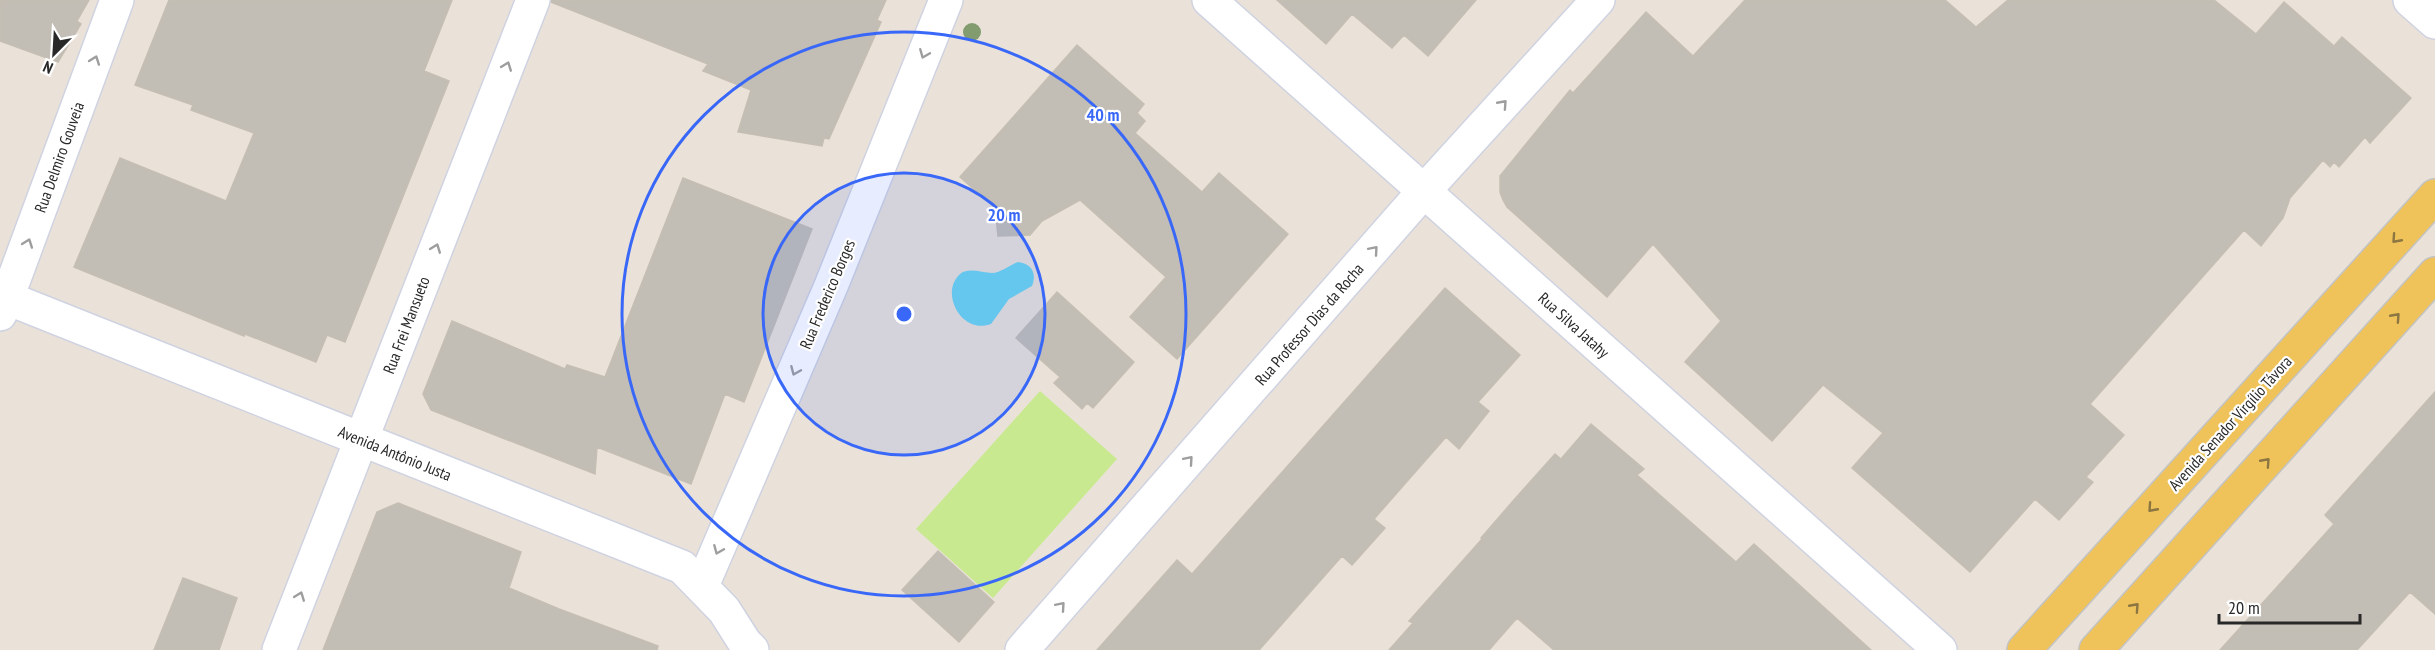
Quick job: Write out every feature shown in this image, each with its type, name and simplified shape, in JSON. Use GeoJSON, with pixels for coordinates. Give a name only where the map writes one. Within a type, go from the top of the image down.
{"type":"FeatureCollection","features":[{"type":"Feature","properties":{"kind":"main road","name":"Avenida Senador Virgílio Távora"},"geometry":{"type":"LineString","coordinates":[[2024,650],[2435,196]]}},
{"type":"Feature","properties":{"kind":"main road"},"geometry":{"type":"LineString","coordinates":[[2096,650],[2435,273]]}},
{"type":"Feature","properties":{"kind":"street","name":"Rua Delmiro Gouveia"},"geometry":{"type":"LineString","coordinates":[[4,306],[117,0]]}},
{"type":"Feature","properties":{"kind":"street","name":"Rua Frei Mansueto"},"geometry":{"type":"LineString","coordinates":[[279,650],[533,0]]}},
{"type":"Feature","properties":{"kind":"street","name":"Rua Frederico Borges"},"geometry":{"type":"LineString","coordinates":[[702,586],[831,286],[946,0]]}},
{"type":"Feature","properties":{"kind":"street","name":"Rua Silva Jatahy"},"geometry":{"type":"LineString","coordinates":[[1209,0],[1940,650]]}},
{"type":"Feature","properties":{"kind":"street","name":"Rua Professor Dias da Rocha"},"geometry":{"type":"LineString","coordinates":[[1022,650],[1424,192],[1598,0]]}},
{"type":"Feature","properties":{"kind":"street"},"geometry":{"type":"LineString","coordinates":[[2410,0],[2435,22]]}},
{"type":"Feature","properties":{"kind":"street","name":"Avenida Antônio Justa"},"geometry":{"type":"LineString","coordinates":[[4,306],[362,439],[682,567],[724,610],[752,650]]}},
{"type":"Feature","properties":{"kind":"green space"},"geometry":{"type":"Polygon","coordinates":[[[1040,391],[1117,459],[993,598],[916,529],[1040,391]]]}},
{"type":"Feature","properties":{"kind":"water"},"geometry":{"type":"Polygon","coordinates":[[[1018,262],[1027,265],[1032,270],[1034,277],[1032,286],[1009,299],[991,324],[980,326],[971,324],[963,318],[953,301],[952,291],[954,282],[960,274],[971,271],[995,273],[1018,262]]]}},
{"type":"Feature","properties":{"kind":"building"},"geometry":{"type":"Polygon","coordinates":[[[0,0],[89,0],[77,21],[81,24],[58,62],[0,41],[0,0]]]}},
{"type":"Feature","properties":{"kind":"building"},"geometry":{"type":"Polygon","coordinates":[[[169,0],[452,0],[424,71],[449,81],[345,342],[327,335],[316,362],[245,334],[244,336],[74,267],[120,158],[226,201],[254,133],[191,110],[193,105],[135,85],[169,0]]]}},
{"type":"Feature","properties":{"kind":"building"},"geometry":{"type":"Polygon","coordinates":[[[552,0],[886,0],[877,20],[881,22],[829,139],[824,138],[822,146],[738,132],[751,90],[703,71],[708,64],[551,2],[552,0]]]}},
{"type":"Feature","properties":{"kind":"building"},"geometry":{"type":"Polygon","coordinates":[[[1277,0],[1476,0],[1428,56],[1404,35],[1392,48],[1352,14],[1326,44],[1277,0]]]}},
{"type":"Feature","properties":{"kind":"building"},"geometry":{"type":"Polygon","coordinates":[[[1745,0],[1945,0],[1976,27],[2008,0],[2214,0],[2256,34],[2284,2],[2334,46],[2342,37],[2411,98],[2370,143],[2365,137],[2339,167],[2334,162],[2330,167],[2323,160],[2290,198],[2283,218],[2261,246],[2244,230],[2090,404],[2124,435],[2086,477],[2093,482],[2059,520],[2035,499],[1970,572],[1852,468],[1883,433],[1823,385],[1772,441],[1685,362],[1721,321],[1653,244],[1607,297],[1507,207],[1503,200],[1500,192],[1500,176],[1570,90],[1573,93],[1646,12],[1693,56],[1745,0]]]}},
{"type":"Feature","properties":{"kind":"building"},"geometry":{"type":"Polygon","coordinates":[[[1077,45],[1144,104],[1137,113],[1145,121],[1135,133],[1202,192],[1219,173],[1288,234],[1177,359],[1130,317],[1166,277],[1080,200],[1042,221],[1030,235],[998,236],[995,208],[960,177],[1077,45]]]}},
{"type":"Feature","properties":{"kind":"building"},"geometry":{"type":"Polygon","coordinates":[[[683,178],[812,229],[744,402],[725,394],[691,484],[597,447],[595,474],[431,410],[423,394],[452,321],[565,369],[567,365],[605,377],[683,178]]]}},
{"type":"Feature","properties":{"kind":"building"},"geometry":{"type":"Polygon","coordinates":[[[1445,288],[1520,355],[1478,402],[1489,411],[1459,449],[1446,437],[1374,519],[1385,528],[1352,565],[1342,556],[1259,650],[1097,650],[1177,560],[1192,574],[1445,288]]]}},
{"type":"Feature","properties":{"kind":"building"},"geometry":{"type":"Polygon","coordinates":[[[1057,292],[1134,362],[1093,408],[1087,403],[1082,409],[1054,383],[1060,377],[1016,338],[1057,292]]]}},
{"type":"Feature","properties":{"kind":"building"},"geometry":{"type":"Polygon","coordinates":[[[2435,392],[2435,614],[2410,592],[2357,650],[2220,650],[2334,524],[2325,515],[2435,392]]]}},
{"type":"Feature","properties":{"kind":"building"},"geometry":{"type":"Polygon","coordinates":[[[1591,424],[1644,469],[1637,475],[1736,562],[1754,544],[1871,650],[1554,650],[1517,618],[1489,650],[1389,650],[1413,623],[1409,621],[1555,454],[1561,459],[1591,424]]]}},
{"type":"Feature","properties":{"kind":"building"},"geometry":{"type":"Polygon","coordinates":[[[398,503],[521,552],[509,588],[658,646],[657,650],[323,650],[377,512],[398,503]]]}},
{"type":"Feature","properties":{"kind":"building"},"geometry":{"type":"Polygon","coordinates":[[[938,551],[994,602],[959,642],[902,590],[938,551]]]}},
{"type":"Feature","properties":{"kind":"building"},"geometry":{"type":"Polygon","coordinates":[[[183,578],[237,598],[219,650],[154,650],[183,578]]]}}]}
